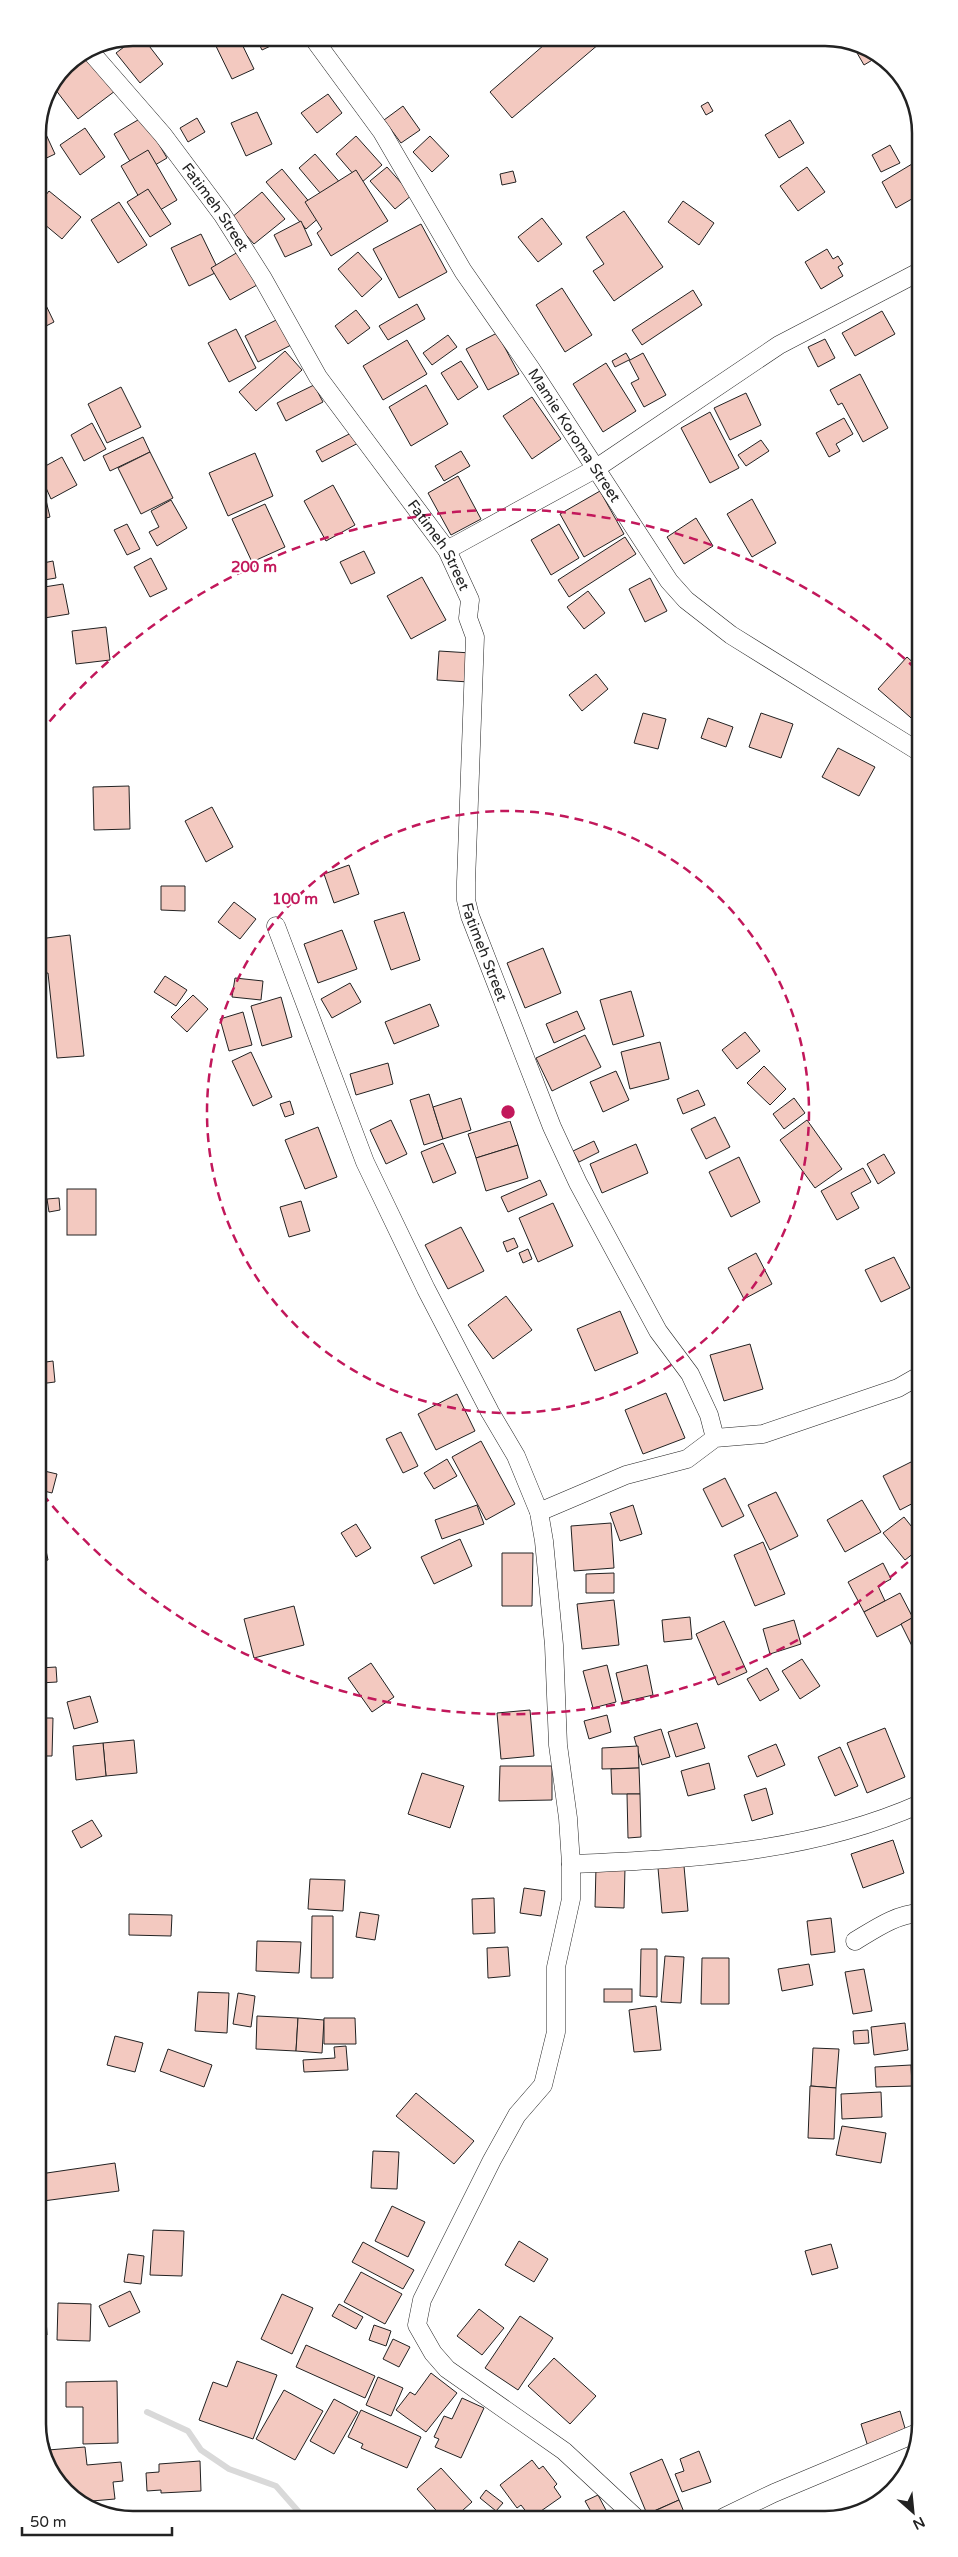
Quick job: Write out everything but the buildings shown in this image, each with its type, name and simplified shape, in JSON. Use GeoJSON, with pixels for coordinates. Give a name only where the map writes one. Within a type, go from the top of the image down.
{"type":"FeatureCollection","features":[{"type":"Feature","properties":{"kind":"street","name":"Mamie Koroma Street"},"geometry":{"type":"LineString","coordinates":[[319,46],[382,132],[463,271],[531,369],[669,581],[686,600],[731,635],[912,747]]}},
{"type":"Feature","properties":{"kind":"street","name":"Fatimeh Street"},"geometry":{"type":"LineString","coordinates":[[94,56],[163,135],[222,214],[262,277],[318,377],[447,550],[470,600],[468,618],[475,637],[466,900],[470,916],[552,1127],[578,1183],[658,1332],[690,1374],[709,1415],[715,1438]]}},
{"type":"Feature","properties":{"kind":"street"},"geometry":{"type":"LineString","coordinates":[[447,550],[595,469],[779,345],[912,278]]}},
{"type":"Feature","properties":{"kind":"street"},"geometry":{"type":"LineString","coordinates":[[276,926],[326,1064],[366,1162],[426,1289],[490,1412],[516,1456],[539,1512],[554,1644],[558,1744],[568,1818],[570,1864],[570,1899],[556,1967],[556,2032],[544,2085],[517,2116],[469,2204],[422,2300],[417,2325],[433,2353],[446,2368],[564,2450],[629,2511]]}},
{"type":"Feature","properties":{"kind":"street"},"geometry":{"type":"LineString","coordinates":[[539,1512],[626,1474],[687,1459],[715,1438],[763,1434],[898,1388],[912,1380]]}},
{"type":"Feature","properties":{"kind":"street"},"geometry":{"type":"LineString","coordinates":[[570,1864],[682,1859],[752,1852],[813,1839],[912,1807]]}},
{"type":"Feature","properties":{"kind":"street"},"geometry":{"type":"LineString","coordinates":[[855,1941],[881,1925],[912,1913]]}},
{"type":"Feature","properties":{"kind":"street"},"geometry":{"type":"LineString","coordinates":[[736,2511],[774,2493],[911,2436]]}},
{"type":"Feature","properties":{"kind":"waterway"},"geometry":{"type":"LineString","coordinates":[[147,2412],[188,2431],[201,2450],[229,2469],[276,2486],[298,2511]]}}]}
